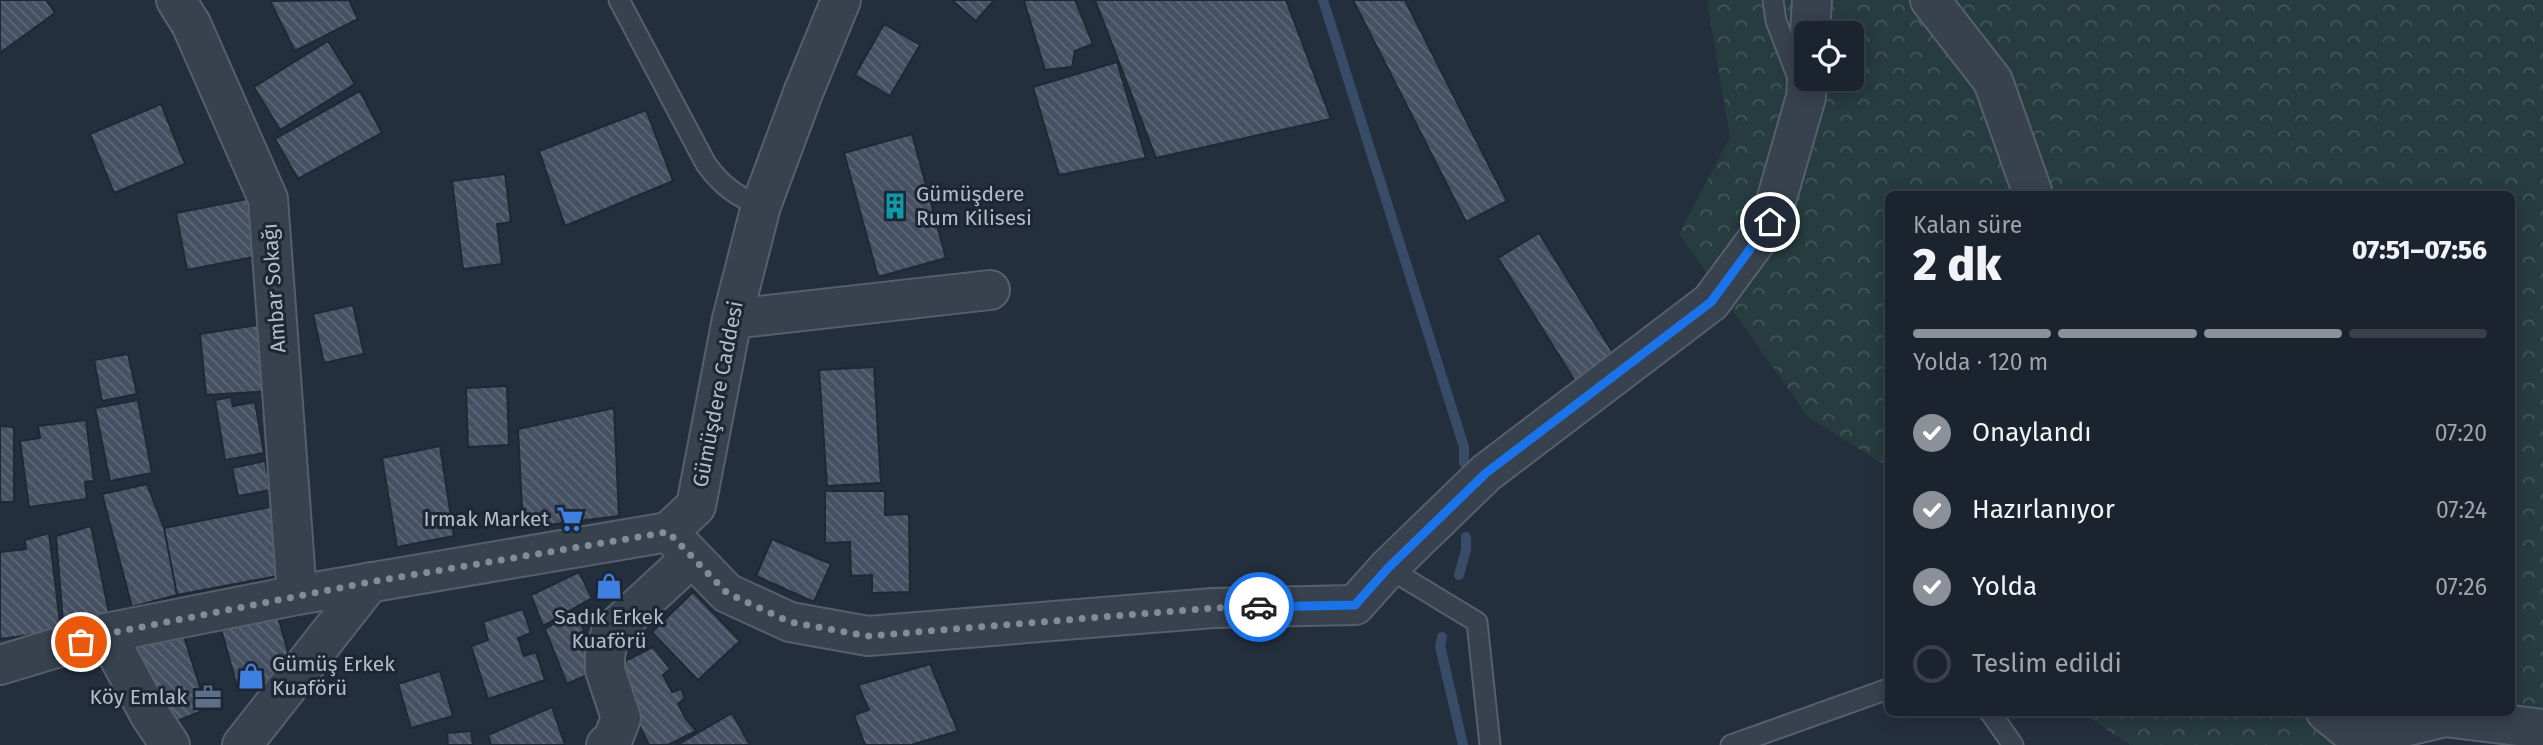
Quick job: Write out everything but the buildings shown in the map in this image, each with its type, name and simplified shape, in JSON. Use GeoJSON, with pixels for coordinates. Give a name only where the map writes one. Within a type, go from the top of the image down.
{"type":"FeatureCollection","features":[{"type":"Feature","properties":{"kind":"street","name":"Ambar Sokağı"},"geometry":{"type":"LineString","coordinates":[[176,0],[191,24],[268,199],[297,596]]}},
{"type":"Feature","properties":{"kind":"street","name":"Gümüşdere Caddesi"},"geometry":{"type":"LineString","coordinates":[[606,745],[613,739],[621,718],[606,670],[604,654],[611,632],[680,545],[696,506],[732,319],[761,206],[841,0]]}},
{"type":"Feature","properties":{"kind":"street"},"geometry":{"type":"LineString","coordinates":[[1811,21],[1812,0]]}},
{"type":"Feature","properties":{"kind":"street"},"geometry":{"type":"LineString","coordinates":[[1930,0],[1993,81],[2033,191]]}},
{"type":"Feature","properties":{"kind":"street"},"geometry":{"type":"LineString","coordinates":[[0,665],[106,634],[370,582],[680,545],[727,593],[790,622],[868,636],[1213,608],[1355,605],[1388,568],[1486,473],[1711,302],[1770,222],[1806,91]]}},
{"type":"Feature","properties":{"kind":"street"},"geometry":{"type":"LineString","coordinates":[[732,319],[990,290]]}},
{"type":"Feature","properties":{"kind":"street"},"geometry":{"type":"LineString","coordinates":[[242,745],[370,582]]}},
{"type":"Feature","properties":{"kind":"street"},"geometry":{"type":"LineString","coordinates":[[106,634],[150,715],[170,745]]}},
{"type":"Feature","properties":{"kind":"street"},"geometry":{"type":"LineString","coordinates":[[2331,716],[2363,743],[2445,717],[2543,729]]}},
{"type":"Feature","properties":{"kind":"lane"},"geometry":{"type":"LineString","coordinates":[[619,0],[717,180],[731,192],[761,206]]}},
{"type":"Feature","properties":{"kind":"lane"},"geometry":{"type":"LineString","coordinates":[[1773,0],[1776,21],[1794,60]]}},
{"type":"Feature","properties":{"kind":"lane"},"geometry":{"type":"LineString","coordinates":[[1388,568],[1477,622],[1490,745]]}},
{"type":"Feature","properties":{"kind":"lane"},"geometry":{"type":"LineString","coordinates":[[1731,745],[1885,690]]}},
{"type":"Feature","properties":{"kind":"lane"},"geometry":{"type":"LineString","coordinates":[[1993,716],[2013,745]]}},
{"type":"Feature","properties":{"kind":"green space"},"geometry":{"type":"Polygon","coordinates":[[[1707,0],[2543,0],[2543,740],[2450,728],[2358,745],[2130,745],[2087,716],[2515,716],[2515,191],[1885,191],[1885,465],[1808,417],[1679,234],[1730,137],[1707,0]]]}},
{"type":"Feature","properties":{"kind":"waterway"},"geometry":{"type":"LineString","coordinates":[[1323,0],[1464,447],[1464,463]]}},
{"type":"Feature","properties":{"kind":"waterway"},"geometry":{"type":"LineString","coordinates":[[1459,575],[1466,550],[1466,537]]}},
{"type":"Feature","properties":{"kind":"waterway"},"geometry":{"type":"LineString","coordinates":[[1442,637],[1440,646],[1463,745]]}},
{"type":"Feature","properties":{"kind":"way so far"},"geometry":{"type":"LineString","coordinates":[[81,642],[106,634],[370,582],[668,532],[727,593],[790,622],[868,636],[1213,608],[1259,607]]}},
{"type":"Feature","properties":{"kind":"place","name":"Gümüşdere Rum Kilisesi"},"geometry":{"type":"Point","coordinates":[895,206]}},
{"type":"Feature","properties":{"kind":"place","name":"Irmak Market"},"geometry":{"type":"Point","coordinates":[570,519]}},
{"type":"Feature","properties":{"kind":"place","name":"Sadık Erkek Kuaförü"},"geometry":{"type":"Point","coordinates":[609,586]}},
{"type":"Feature","properties":{"kind":"place","name":"Gümüş Erkek Kuaförü"},"geometry":{"type":"Point","coordinates":[251,676]}},
{"type":"Feature","properties":{"kind":"place","name":"Köy Emlak"},"geometry":{"type":"Point","coordinates":[208,697]}},
{"type":"Feature","properties":{"kind":"route"},"geometry":{"type":"LineString","coordinates":[[1259,607],[1355,605],[1388,568],[1486,473],[1711,302],[1770,222]]}}]}
